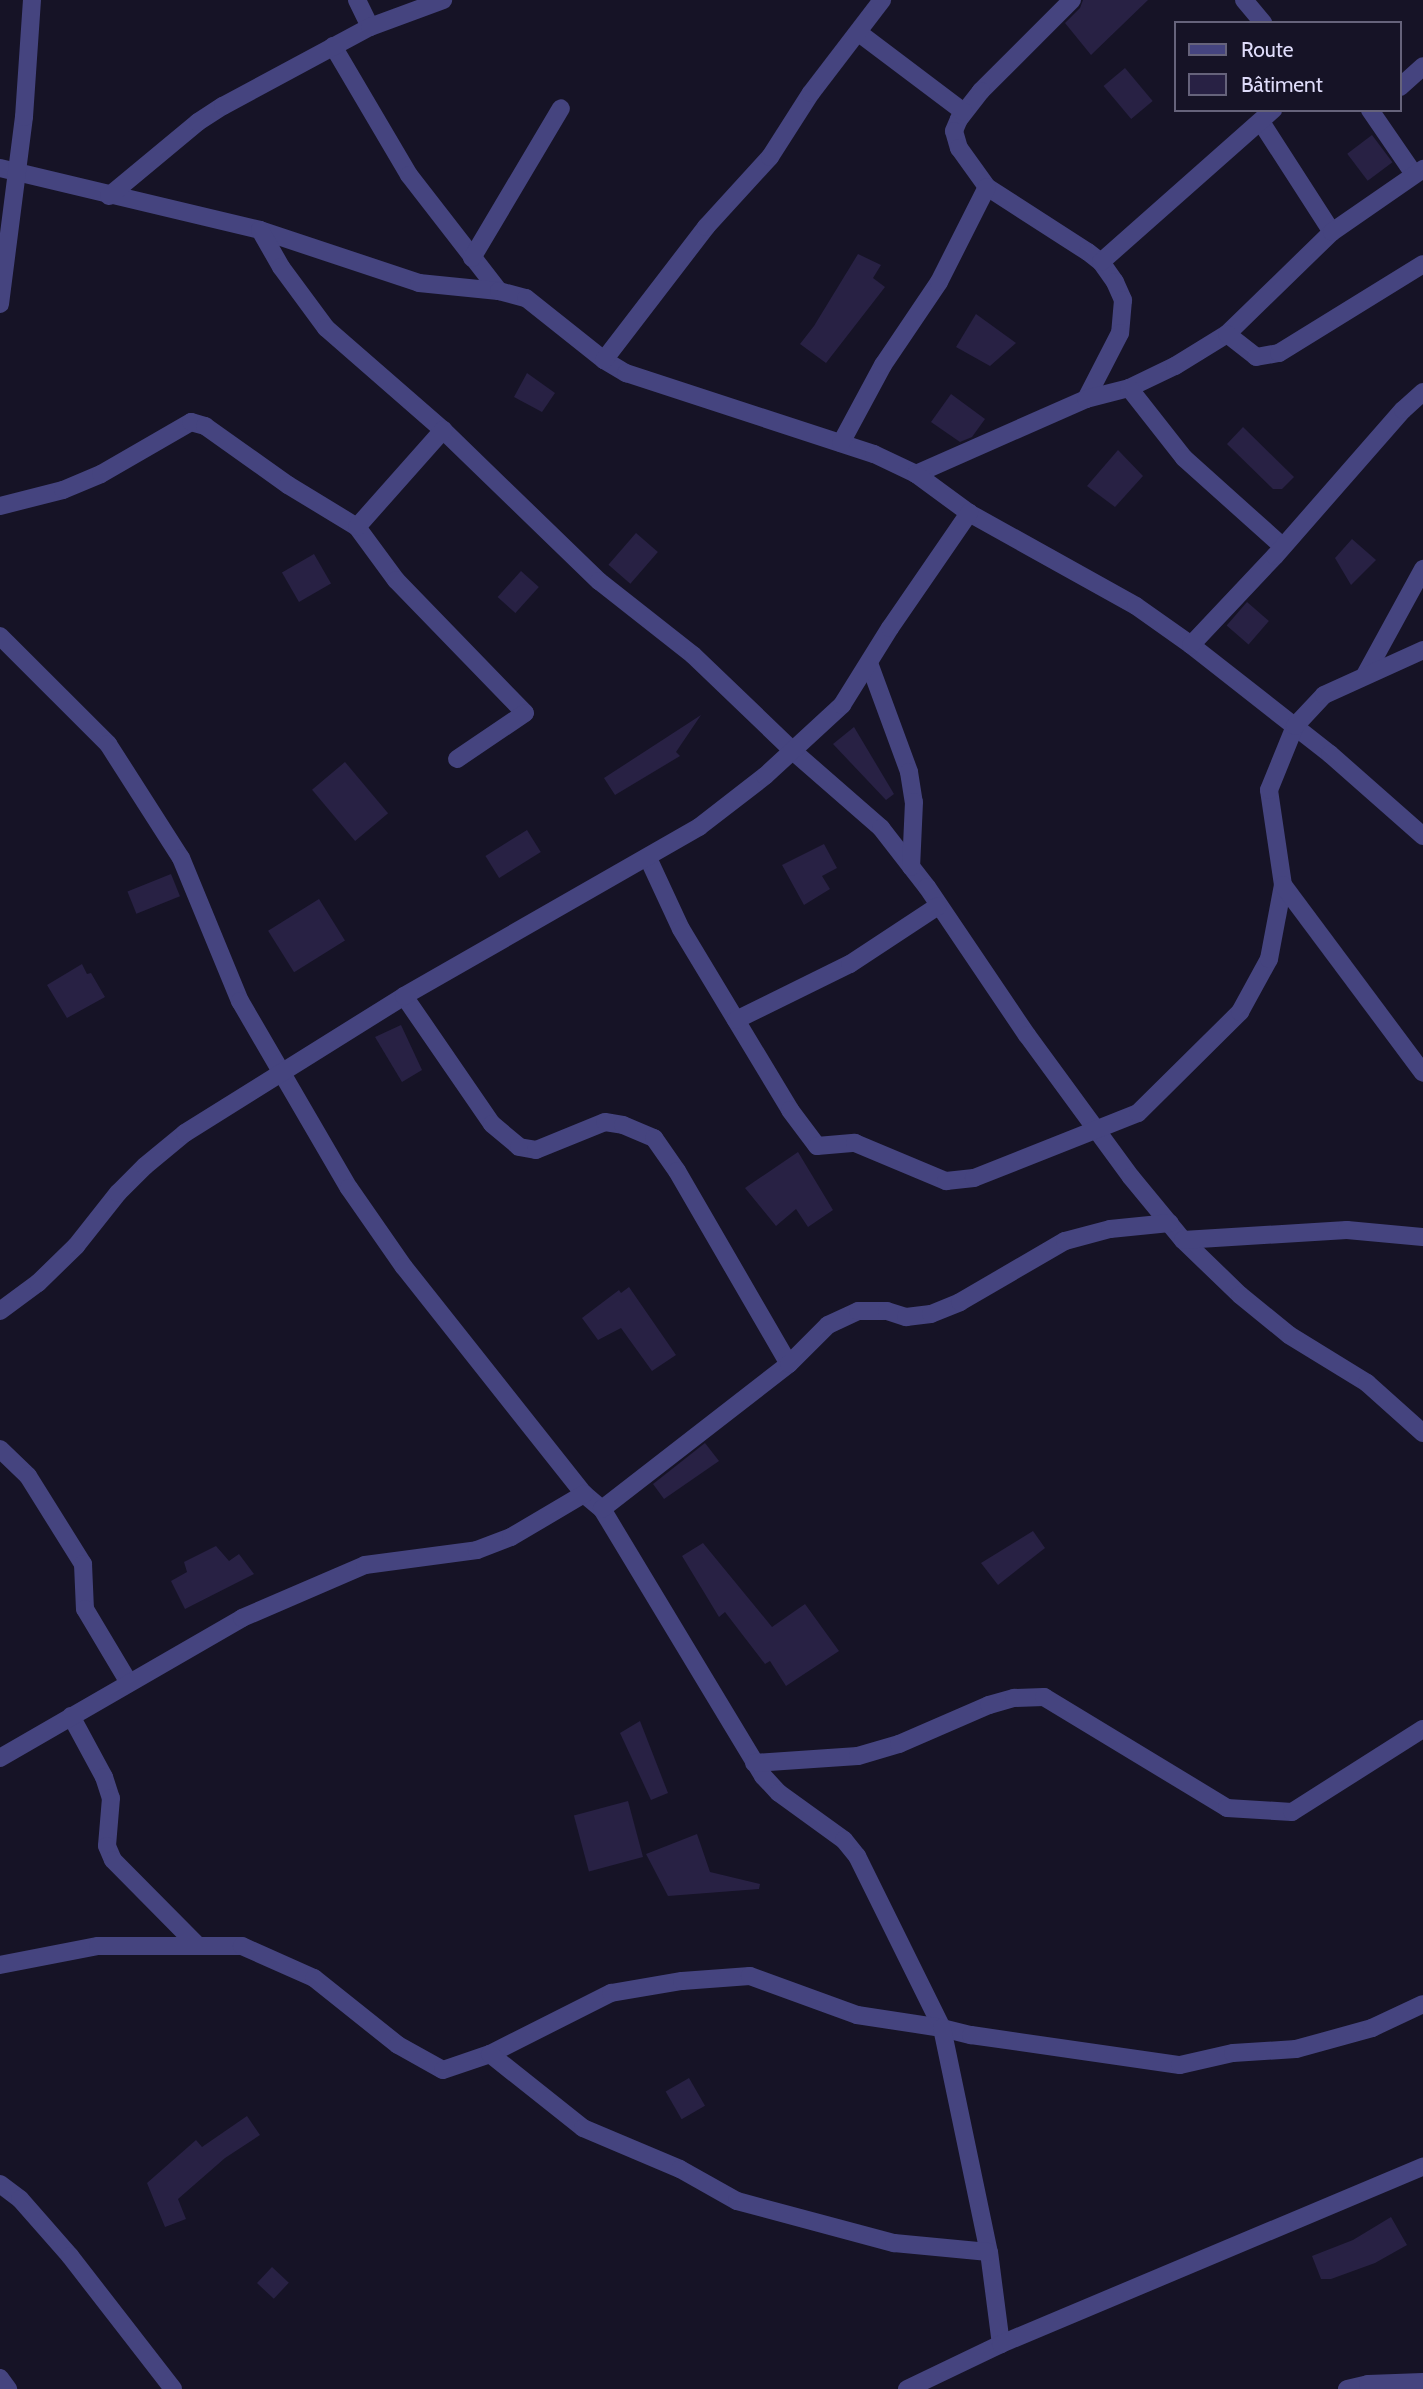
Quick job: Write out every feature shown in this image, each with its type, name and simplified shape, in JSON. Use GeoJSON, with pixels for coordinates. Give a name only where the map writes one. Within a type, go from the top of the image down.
{"type":"FeatureCollection","features":[{"type":"Feature","properties":{"kind":"street"},"geometry":{"type":"LineString","coordinates":[[0,304],[2,261],[18,174],[33,0]]}},
{"type":"Feature","properties":{"kind":"street"},"geometry":{"type":"LineString","coordinates":[[356,0],[370,27]]}},
{"type":"Feature","properties":{"kind":"street"},"geometry":{"type":"LineString","coordinates":[[109,196],[198,122],[370,27],[443,0]]}},
{"type":"Feature","properties":{"kind":"street"},"geometry":{"type":"LineString","coordinates":[[604,360],[706,227],[770,157],[811,93],[882,0]]}},
{"type":"Feature","properties":{"kind":"street"},"geometry":{"type":"LineString","coordinates":[[1072,0],[981,91],[954,131],[956,140],[987,187],[1101,262],[1123,300],[1120,333],[1086,399]]}},
{"type":"Feature","properties":{"kind":"street"},"geometry":{"type":"LineString","coordinates":[[1244,0],[1261,21]]}},
{"type":"Feature","properties":{"kind":"street"},"geometry":{"type":"LineString","coordinates":[[859,33],[964,113]]}},
{"type":"Feature","properties":{"kind":"street"},"geometry":{"type":"LineString","coordinates":[[333,46],[409,176],[499,291]]}},
{"type":"Feature","properties":{"kind":"street"},"geometry":{"type":"LineString","coordinates":[[1402,85],[1423,66]]}},
{"type":"Feature","properties":{"kind":"street"},"geometry":{"type":"LineString","coordinates":[[472,258],[561,108]]}},
{"type":"Feature","properties":{"kind":"street"},"geometry":{"type":"LineString","coordinates":[[916,474],[1086,399],[1129,388],[1175,366],[1227,334],[1332,232],[1418,172],[1372,112]]}},
{"type":"Feature","properties":{"kind":"street"},"geometry":{"type":"LineString","coordinates":[[1101,262],[1267,116],[1332,232]]}},
{"type":"Feature","properties":{"kind":"street"},"geometry":{"type":"LineString","coordinates":[[0,168],[260,230],[419,282],[499,291],[526,298],[539,305],[604,360],[626,373],[841,443],[916,474],[969,513],[1136,606],[1191,645],[1295,726],[1423,836]]}},
{"type":"Feature","properties":{"kind":"street"},"geometry":{"type":"LineString","coordinates":[[841,443],[883,365],[939,282],[987,187]]}},
{"type":"Feature","properties":{"kind":"street"},"geometry":{"type":"LineString","coordinates":[[260,230],[281,267],[326,328],[443,430],[599,581],[693,655],[794,752],[861,809],[911,867],[1097,1130],[1183,1240],[1240,1295],[1289,1335],[1367,1383],[1423,1433]]}},
{"type":"Feature","properties":{"kind":"street"},"geometry":{"type":"LineString","coordinates":[[1227,334],[1256,357],[1279,353],[1423,264]]}},
{"type":"Feature","properties":{"kind":"street"},"geometry":{"type":"LineString","coordinates":[[1129,388],[1184,458],[1282,546]]}},
{"type":"Feature","properties":{"kind":"street"},"geometry":{"type":"LineString","coordinates":[[1191,645],[1423,392]]}},
{"type":"Feature","properties":{"kind":"street"},"geometry":{"type":"LineString","coordinates":[[0,506],[63,490],[101,474],[135,457],[187,424],[196,422],[288,485],[357,527],[396,580],[525,713],[457,759]]}},
{"type":"Feature","properties":{"kind":"street"},"geometry":{"type":"LineString","coordinates":[[357,527],[443,430]]}},
{"type":"Feature","properties":{"kind":"street"},"geometry":{"type":"LineString","coordinates":[[0,1311],[38,1283],[76,1246],[118,1194],[145,1166],[185,1133],[404,996],[535,918],[648,858],[699,827],[794,752],[842,705],[969,513]]}},
{"type":"Feature","properties":{"kind":"street"},"geometry":{"type":"LineString","coordinates":[[1365,674],[1423,569]]}},
{"type":"Feature","properties":{"kind":"street"},"geometry":{"type":"LineString","coordinates":[[0,636],[108,744],[172,843],[240,1001],[349,1188],[404,1267],[584,1494],[602,1509],[754,1763],[779,1793],[844,1840],[857,1856],[942,2028],[989,2252],[1001,2344]]}},
{"type":"Feature","properties":{"kind":"street"},"geometry":{"type":"LineString","coordinates":[[648,858],[681,929],[790,1110],[817,1146],[855,1143],[946,1181],[974,1178],[1138,1113],[1240,1012],[1269,959],[1283,885],[1269,790],[1295,726],[1324,695],[1365,674],[1423,650]]}},
{"type":"Feature","properties":{"kind":"street"},"geometry":{"type":"LineString","coordinates":[[869,663],[909,772],[914,802],[911,867]]}},
{"type":"Feature","properties":{"kind":"street"},"geometry":{"type":"LineString","coordinates":[[1283,885],[1423,1073]]}},
{"type":"Feature","properties":{"kind":"street"},"geometry":{"type":"LineString","coordinates":[[736,1020],[850,964],[938,906]]}},
{"type":"Feature","properties":{"kind":"street"},"geometry":{"type":"LineString","coordinates":[[404,996],[492,1124],[519,1147],[536,1150],[605,1122],[623,1125],[654,1138],[789,1364]]}},
{"type":"Feature","properties":{"kind":"street"},"geometry":{"type":"LineString","coordinates":[[602,1509],[789,1364],[828,1325],[858,1311],[887,1311],[906,1317],[931,1314],[981,1291],[1024,1262],[1065,1241],[1110,1229],[1170,1223]]}},
{"type":"Feature","properties":{"kind":"street"},"geometry":{"type":"LineString","coordinates":[[1183,1240],[1347,1230],[1423,1237]]}},
{"type":"Feature","properties":{"kind":"street"},"geometry":{"type":"LineString","coordinates":[[0,1449],[28,1476],[83,1564],[85,1609],[128,1681]]}},
{"type":"Feature","properties":{"kind":"street"},"geometry":{"type":"LineString","coordinates":[[0,1758],[128,1681],[242,1618],[365,1565],[477,1550],[511,1537],[584,1494]]}},
{"type":"Feature","properties":{"kind":"street"},"geometry":{"type":"LineString","coordinates":[[754,1763],[858,1756],[899,1744],[989,1705],[1014,1698],[1044,1697],[1227,1808],[1292,1812],[1423,1729]]}},
{"type":"Feature","properties":{"kind":"street"},"geometry":{"type":"LineString","coordinates":[[71,1716],[104,1777],[111,1798],[107,1846],[113,1860],[196,1944]]}},
{"type":"Feature","properties":{"kind":"street"},"geometry":{"type":"LineString","coordinates":[[0,1965],[98,1946],[242,1946],[314,1978],[398,2045],[443,2070],[463,2066],[490,2054],[611,1993],[682,1981],[750,1976],[857,2015],[971,2035],[1180,2065],[1233,2053],[1296,2049],[1372,2028],[1423,2004]]}},
{"type":"Feature","properties":{"kind":"street"},"geometry":{"type":"LineString","coordinates":[[490,2054],[583,2128],[680,2169],[737,2201],[894,2243],[989,2252]]}},
{"type":"Feature","properties":{"kind":"street"},"geometry":{"type":"LineString","coordinates":[[906,2389],[1001,2344],[1423,2167]]}},
{"type":"Feature","properties":{"kind":"street"},"geometry":{"type":"LineString","coordinates":[[0,2184],[20,2199],[70,2256],[173,2389]]}},
{"type":"Feature","properties":{"kind":"street"},"geometry":{"type":"LineString","coordinates":[[0,2378],[8,2389]]}},
{"type":"Feature","properties":{"kind":"street"},"geometry":{"type":"LineString","coordinates":[[1347,2389],[1368,2384],[1423,2382]]}},
{"type":"Feature","properties":{"kind":"building"},"geometry":{"type":"Polygon","coordinates":[[[1083,0],[1148,0],[1091,55],[1065,23],[1080,8],[1083,0]]]}},
{"type":"Feature","properties":{"kind":"building"},"geometry":{"type":"Polygon","coordinates":[[[1125,68],[1153,101],[1131,119],[1104,86],[1125,68]]]}},
{"type":"Feature","properties":{"kind":"building"},"geometry":{"type":"Polygon","coordinates":[[[1372,135],[1392,162],[1368,181],[1347,154],[1372,135]]]}},
{"type":"Feature","properties":{"kind":"building"},"geometry":{"type":"Polygon","coordinates":[[[858,254],[881,265],[873,278],[885,287],[826,363],[800,344],[858,254]]]}},
{"type":"Feature","properties":{"kind":"building"},"geometry":{"type":"Polygon","coordinates":[[[976,314],[1016,343],[990,366],[956,347],[976,314]]]}},
{"type":"Feature","properties":{"kind":"building"},"geometry":{"type":"Polygon","coordinates":[[[527,373],[555,393],[542,412],[514,397],[527,373]]]}},
{"type":"Feature","properties":{"kind":"building"},"geometry":{"type":"Polygon","coordinates":[[[951,394],[985,419],[972,437],[960,442],[931,422],[951,394]]]}},
{"type":"Feature","properties":{"kind":"building"},"geometry":{"type":"Polygon","coordinates":[[[1243,427],[1294,477],[1282,489],[1273,489],[1227,444],[1243,427]]]}},
{"type":"Feature","properties":{"kind":"building"},"geometry":{"type":"Polygon","coordinates":[[[1118,450],[1143,476],[1115,507],[1087,486],[1118,450]]]}},
{"type":"Feature","properties":{"kind":"building"},"geometry":{"type":"Polygon","coordinates":[[[636,533],[658,552],[630,584],[608,565],[636,533]]]}},
{"type":"Feature","properties":{"kind":"building"},"geometry":{"type":"Polygon","coordinates":[[[1352,539],[1376,560],[1351,585],[1335,558],[1352,539]]]}},
{"type":"Feature","properties":{"kind":"building"},"geometry":{"type":"Polygon","coordinates":[[[314,554],[331,583],[299,602],[282,572],[314,554]]]}},
{"type":"Feature","properties":{"kind":"building"},"geometry":{"type":"Polygon","coordinates":[[[521,571],[539,587],[515,613],[498,597],[521,571]]]}},
{"type":"Feature","properties":{"kind":"building"},"geometry":{"type":"Polygon","coordinates":[[[1247,602],[1269,621],[1249,644],[1227,625],[1247,602]]]}},
{"type":"Feature","properties":{"kind":"building"},"geometry":{"type":"Polygon","coordinates":[[[701,715],[676,752],[680,756],[615,795],[604,778],[701,715]]]}},
{"type":"Feature","properties":{"kind":"building"},"geometry":{"type":"Polygon","coordinates":[[[854,727],[894,794],[886,800],[833,744],[854,727]]]}},
{"type":"Feature","properties":{"kind":"building"},"geometry":{"type":"Polygon","coordinates":[[[345,762],[388,813],[355,841],[312,790],[345,762]]]}},
{"type":"Feature","properties":{"kind":"building"},"geometry":{"type":"Polygon","coordinates":[[[527,830],[541,852],[499,878],[485,856],[527,830]]]}},
{"type":"Feature","properties":{"kind":"building"},"geometry":{"type":"Polygon","coordinates":[[[824,844],[837,868],[822,876],[830,889],[804,905],[782,865],[824,844]]]}},
{"type":"Feature","properties":{"kind":"building"},"geometry":{"type":"Polygon","coordinates":[[[171,874],[180,896],[136,914],[127,892],[171,874]]]}},
{"type":"Feature","properties":{"kind":"building"},"geometry":{"type":"Polygon","coordinates":[[[319,899],[345,941],[294,972],[268,931],[319,899]]]}},
{"type":"Feature","properties":{"kind":"building"},"geometry":{"type":"Polygon","coordinates":[[[82,964],[87,974],[91,973],[105,997],[67,1018],[47,985],[82,964]]]}},
{"type":"Feature","properties":{"kind":"building"},"geometry":{"type":"Polygon","coordinates":[[[401,1025],[422,1070],[402,1082],[375,1037],[401,1025]]]}},
{"type":"Feature","properties":{"kind":"building"},"geometry":{"type":"Polygon","coordinates":[[[798,1152],[833,1210],[808,1227],[796,1209],[776,1226],[745,1188],[798,1152]]]}},
{"type":"Feature","properties":{"kind":"building"},"geometry":{"type":"Polygon","coordinates":[[[629,1287],[676,1355],[652,1371],[621,1328],[598,1340],[582,1318],[619,1290],[621,1293],[629,1287]]]}},
{"type":"Feature","properties":{"kind":"building"},"geometry":{"type":"Polygon","coordinates":[[[705,1443],[719,1461],[664,1499],[653,1484],[705,1443]]]}},
{"type":"Feature","properties":{"kind":"building"},"geometry":{"type":"Polygon","coordinates":[[[1033,1531],[1045,1548],[998,1585],[981,1563],[1033,1531]]]}},
{"type":"Feature","properties":{"kind":"building"},"geometry":{"type":"Polygon","coordinates":[[[703,1543],[772,1627],[805,1604],[839,1651],[786,1686],[770,1661],[765,1664],[725,1612],[719,1617],[682,1556],[703,1543]]]}},
{"type":"Feature","properties":{"kind":"building"},"geometry":{"type":"Polygon","coordinates":[[[216,1546],[229,1561],[239,1554],[254,1574],[185,1609],[171,1581],[187,1572],[184,1562],[216,1546]]]}},
{"type":"Feature","properties":{"kind":"building"},"geometry":{"type":"Polygon","coordinates":[[[640,1721],[668,1793],[651,1800],[620,1733],[640,1721]]]}},
{"type":"Feature","properties":{"kind":"building"},"geometry":{"type":"Polygon","coordinates":[[[628,1801],[643,1857],[589,1872],[574,1815],[628,1801]]]}},
{"type":"Feature","properties":{"kind":"building"},"geometry":{"type":"Polygon","coordinates":[[[697,1834],[710,1872],[760,1884],[759,1889],[668,1896],[646,1854],[697,1834]]]}},
{"type":"Feature","properties":{"kind":"building"},"geometry":{"type":"Polygon","coordinates":[[[689,2078],[705,2106],[682,2119],[666,2092],[689,2078]]]}},
{"type":"Feature","properties":{"kind":"building"},"geometry":{"type":"Polygon","coordinates":[[[247,2116],[260,2135],[225,2158],[178,2199],[186,2219],[165,2227],[147,2183],[196,2140],[202,2147],[247,2116]]]}},
{"type":"Feature","properties":{"kind":"building"},"geometry":{"type":"Polygon","coordinates":[[[1391,2217],[1407,2245],[1375,2263],[1331,2279],[1321,2279],[1312,2256],[1353,2240],[1391,2217]]]}},
{"type":"Feature","properties":{"kind":"building"},"geometry":{"type":"Polygon","coordinates":[[[272,2267],[289,2283],[274,2299],[257,2283],[272,2267]]]}}]}
